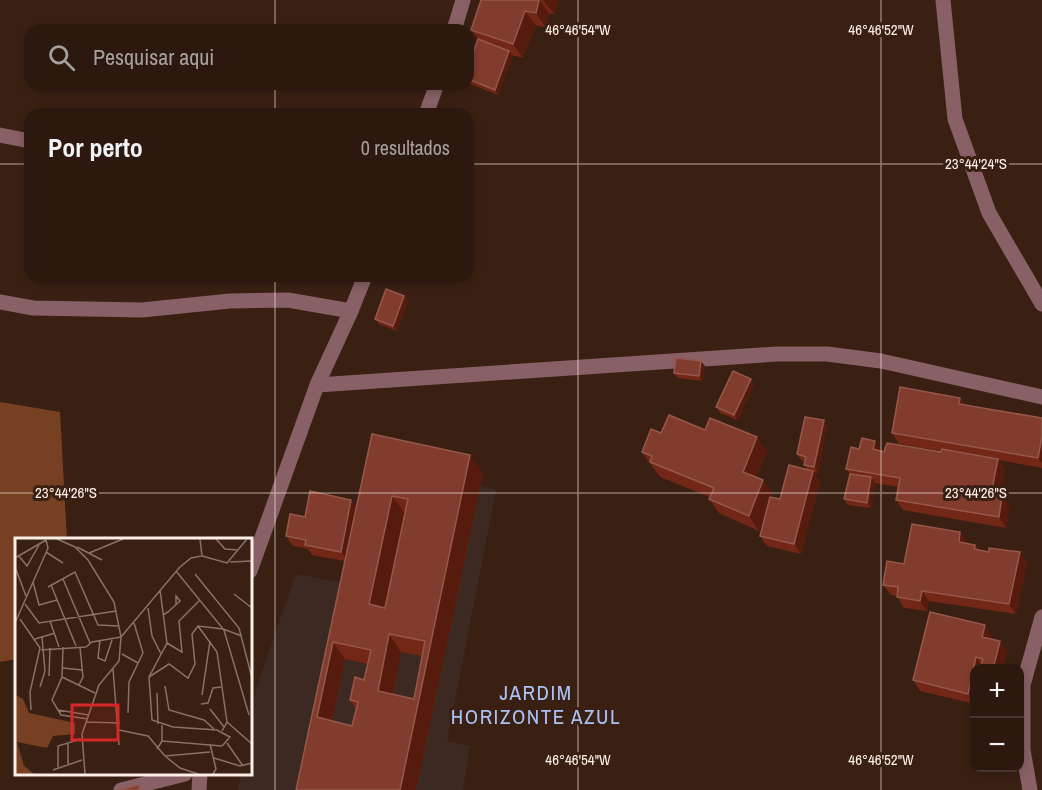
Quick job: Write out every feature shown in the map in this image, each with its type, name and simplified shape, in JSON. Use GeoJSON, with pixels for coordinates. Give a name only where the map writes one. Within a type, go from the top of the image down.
{"type":"FeatureCollection","features":[{"type":"Feature","properties":{"kind":"street"},"geometry":{"type":"LineString","coordinates":[[456,24],[462,0]]}},
{"type":"Feature","properties":{"kind":"street"},"geometry":{"type":"LineString","coordinates":[[943,0],[955,119],[989,213],[1042,304]]}},
{"type":"Feature","properties":{"kind":"street"},"geometry":{"type":"LineString","coordinates":[[428,108],[435,90]]}},
{"type":"Feature","properties":{"kind":"street"},"geometry":{"type":"LineString","coordinates":[[0,135],[24,140]]}},
{"type":"Feature","properties":{"kind":"street"},"geometry":{"type":"LineString","coordinates":[[252,565],[317,386],[363,282]]}},
{"type":"Feature","properties":{"kind":"street"},"geometry":{"type":"LineString","coordinates":[[0,302],[33,308],[142,310],[230,301],[288,300],[351,311]]}},
{"type":"Feature","properties":{"kind":"street"},"geometry":{"type":"LineString","coordinates":[[317,386],[777,354],[827,354],[881,361],[1042,397]]}},
{"type":"Feature","properties":{"kind":"street"},"geometry":{"type":"LineString","coordinates":[[1030,790],[1023,750],[1023,685],[1042,617]]}},
{"type":"Feature","properties":{"kind":"street"},"geometry":{"type":"LineString","coordinates":[[121,790],[181,775]]}},
{"type":"Feature","properties":{"kind":"shaded area"},"geometry":{"type":"Polygon","coordinates":[[[0,402],[60,412],[67,538],[15,538],[15,659],[0,662],[0,402]]]}},
{"type":"Feature","properties":{"kind":"shaded area"},"geometry":{"type":"Polygon","coordinates":[[[393,463],[496,490],[447,741],[470,746],[463,790],[238,790],[241,775],[252,775],[252,714],[256,689],[296,574],[365,587],[393,463]]]}},
{"type":"Feature","properties":{"kind":"building"},"geometry":{"type":"Polygon","coordinates":[[[481,0],[539,0],[536,13],[525,11],[513,44],[474,31],[473,24],[481,0]]]}},
{"type":"Feature","properties":{"kind":"building"},"geometry":{"type":"Polygon","coordinates":[[[478,39],[509,51],[495,90],[474,81],[474,51],[478,39]]]}},
{"type":"Feature","properties":{"kind":"building"},"geometry":{"type":"Polygon","coordinates":[[[386,289],[404,296],[393,326],[375,319],[386,289]]]}},
{"type":"Feature","properties":{"kind":"building"},"geometry":{"type":"Polygon","coordinates":[[[676,358],[701,361],[699,376],[674,373],[676,358]]]}},
{"type":"Feature","properties":{"kind":"building"},"geometry":{"type":"Polygon","coordinates":[[[733,371],[751,379],[734,415],[716,407],[733,371]]]}},
{"type":"Feature","properties":{"kind":"building"},"geometry":{"type":"Polygon","coordinates":[[[900,387],[960,398],[959,404],[1042,418],[1042,437],[1038,458],[892,433],[900,387]]]}},
{"type":"Feature","properties":{"kind":"building"},"geometry":{"type":"Polygon","coordinates":[[[669,415],[705,430],[710,418],[757,437],[743,472],[763,480],[749,516],[709,499],[714,488],[650,462],[652,456],[642,452],[651,429],[661,433],[669,415]]]}},
{"type":"Feature","properties":{"kind":"building"},"geometry":{"type":"Polygon","coordinates":[[[805,417],[824,420],[814,467],[804,465],[806,457],[797,454],[805,417]]]}},
{"type":"Feature","properties":{"kind":"building"},"geometry":{"type":"Polygon","coordinates":[[[372,434],[470,455],[400,790],[296,790],[372,434]],[[392,496],[369,604],[385,608],[408,499],[392,496]],[[389,634],[378,691],[414,699],[425,641],[389,634]],[[333,642],[317,717],[352,726],[358,702],[350,700],[355,677],[364,680],[371,650],[333,642]]]}},
{"type":"Feature","properties":{"kind":"building"},"geometry":{"type":"Polygon","coordinates":[[[862,438],[875,441],[873,449],[884,452],[887,443],[941,452],[942,449],[998,459],[991,494],[1002,496],[999,517],[896,500],[900,478],[846,469],[851,447],[859,449],[862,438]]]}},
{"type":"Feature","properties":{"kind":"building"},"geometry":{"type":"Polygon","coordinates":[[[789,465],[813,471],[794,544],[760,536],[770,497],[780,499],[789,465]]]}},
{"type":"Feature","properties":{"kind":"building"},"geometry":{"type":"Polygon","coordinates":[[[850,474],[871,477],[867,503],[844,499],[850,474]]]}},
{"type":"Feature","properties":{"kind":"building"},"geometry":{"type":"Polygon","coordinates":[[[310,491],[351,500],[341,552],[305,545],[306,540],[286,536],[290,514],[305,517],[310,491]]]}},
{"type":"Feature","properties":{"kind":"building"},"geometry":{"type":"Polygon","coordinates":[[[912,524],[960,532],[959,542],[975,545],[974,549],[989,552],[989,548],[1020,552],[1009,604],[922,591],[920,601],[897,597],[898,587],[883,585],[887,561],[904,564],[912,524]]]}},
{"type":"Feature","properties":{"kind":"building"},"geometry":{"type":"Polygon","coordinates":[[[930,612],[985,625],[982,637],[1000,641],[994,664],[982,664],[983,659],[976,657],[974,664],[970,664],[968,694],[913,680],[930,612]]]}},
{"type":"Feature","properties":{"kind":"building"},"geometry":{"type":"Polygon","coordinates":[[[139,785],[139,790],[118,790],[139,785]]]}},
{"type":"Feature","properties":{"kind":"district","name":"JARDIM HORIZONTE AZUL"},"geometry":{"type":"Point","coordinates":[536,704]}}]}
